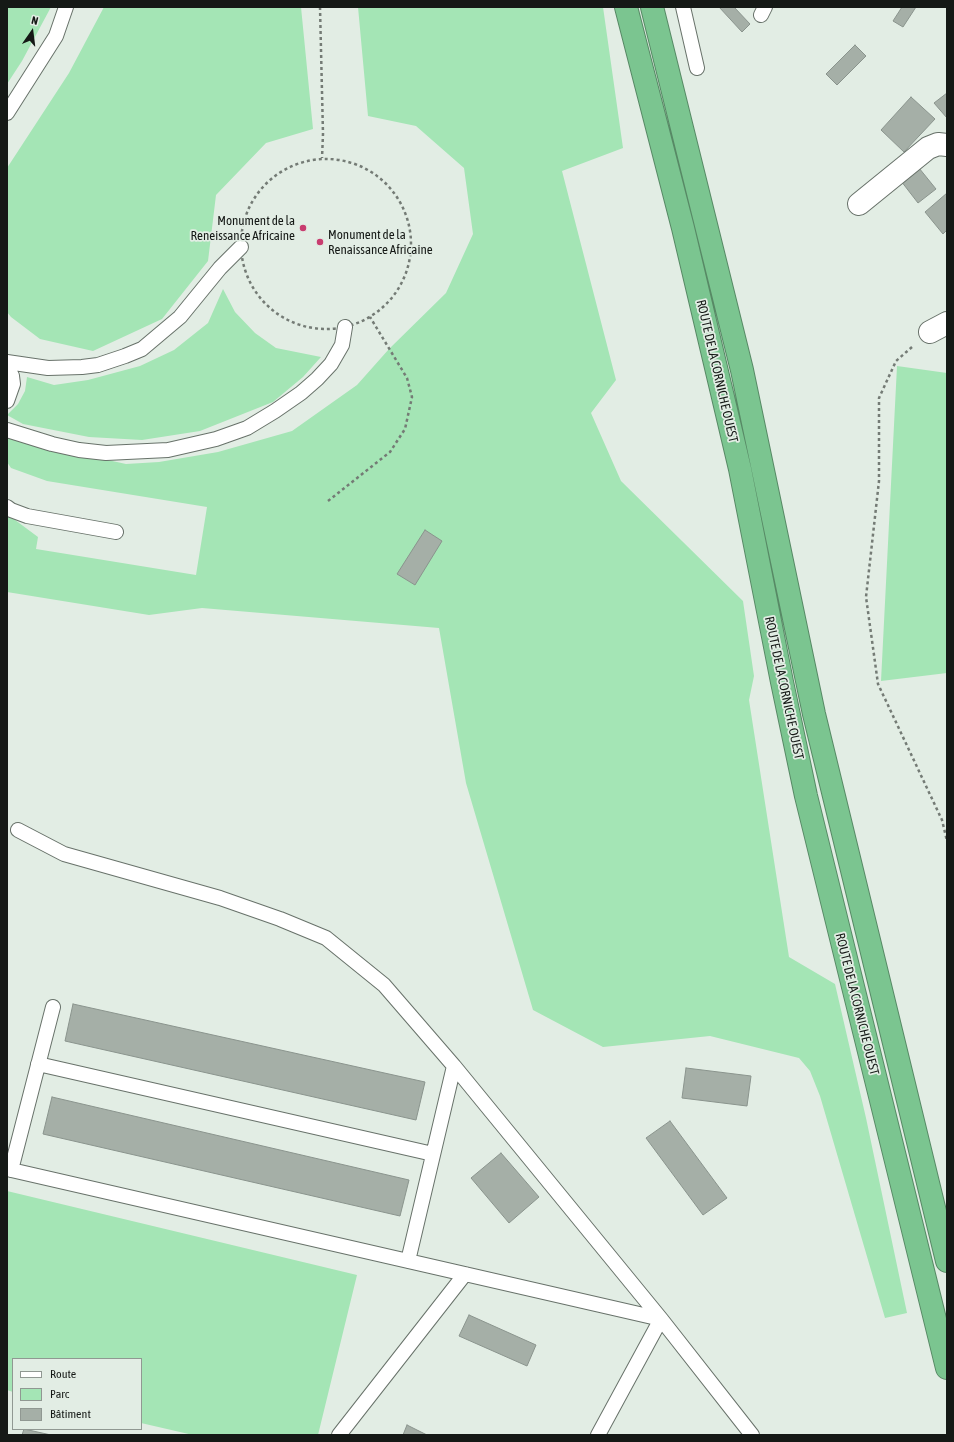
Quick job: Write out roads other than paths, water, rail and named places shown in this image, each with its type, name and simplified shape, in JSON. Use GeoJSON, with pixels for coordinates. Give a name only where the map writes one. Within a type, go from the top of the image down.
{"type":"FeatureCollection","features":[{"type":"Feature","properties":{"kind":"highway","name":"ROUTE DE LA CORNICHE OUEST"},"geometry":{"type":"LineString","coordinates":[[626,7],[683,228],[740,469],[806,796],[947,1368]]}},
{"type":"Feature","properties":{"kind":"highway","name":"ROUTE DE LA CORNICHE OUEST"},"geometry":{"type":"LineString","coordinates":[[652,7],[742,370],[814,714],[947,1261]]}},
{"type":"Feature","properties":{"kind":"street"},"geometry":{"type":"LineString","coordinates":[[859,204],[928,148],[938,144],[947,145]]}},
{"type":"Feature","properties":{"kind":"lane"},"geometry":{"type":"LineString","coordinates":[[7,113],[56,36],[66,7]]}},
{"type":"Feature","properties":{"kind":"lane"},"geometry":{"type":"LineString","coordinates":[[683,7],[697,68]]}},
{"type":"Feature","properties":{"kind":"lane"},"geometry":{"type":"LineString","coordinates":[[7,362],[48,368],[82,367],[98,365],[125,356],[142,348],[180,317],[220,268],[241,247]]}},
{"type":"Feature","properties":{"kind":"lane"},"geometry":{"type":"LineString","coordinates":[[7,430],[52,444],[79,450],[106,453],[168,450],[216,439],[247,428],[275,411],[306,389],[331,364],[342,346],[344,327]]}},
{"type":"Feature","properties":{"kind":"lane"},"geometry":{"type":"LineString","coordinates":[[7,366],[12,376],[13,384],[7,401]]}},
{"type":"Feature","properties":{"kind":"lane"},"geometry":{"type":"LineString","coordinates":[[7,507],[27,516],[116,532]]}},
{"type":"Feature","properties":{"kind":"lane"},"geometry":{"type":"LineString","coordinates":[[18,830],[64,854],[220,898],[280,919],[326,938],[384,985],[454,1066],[661,1319],[752,1435]]}},
{"type":"Feature","properties":{"kind":"lane"},"geometry":{"type":"LineString","coordinates":[[53,1007],[9,1169],[661,1319]]}},
{"type":"Feature","properties":{"kind":"lane"},"geometry":{"type":"LineString","coordinates":[[38,1064],[433,1154]]}},
{"type":"Feature","properties":{"kind":"lane"},"geometry":{"type":"LineString","coordinates":[[408,1261],[454,1066]]}},
{"type":"Feature","properties":{"kind":"lane"},"geometry":{"type":"LineString","coordinates":[[339,1435],[465,1274]]}},
{"type":"Feature","properties":{"kind":"lane"},"geometry":{"type":"LineString","coordinates":[[598,1435],[661,1319]]}},
{"type":"Feature","properties":{"kind":"place","name":"Monument de la Reneissance Africaine"},"geometry":{"type":"Point","coordinates":[303,228]}},
{"type":"Feature","properties":{"kind":"place","name":"Monument de la Renaissance Africaine"},"geometry":{"type":"Point","coordinates":[320,242]}}]}
